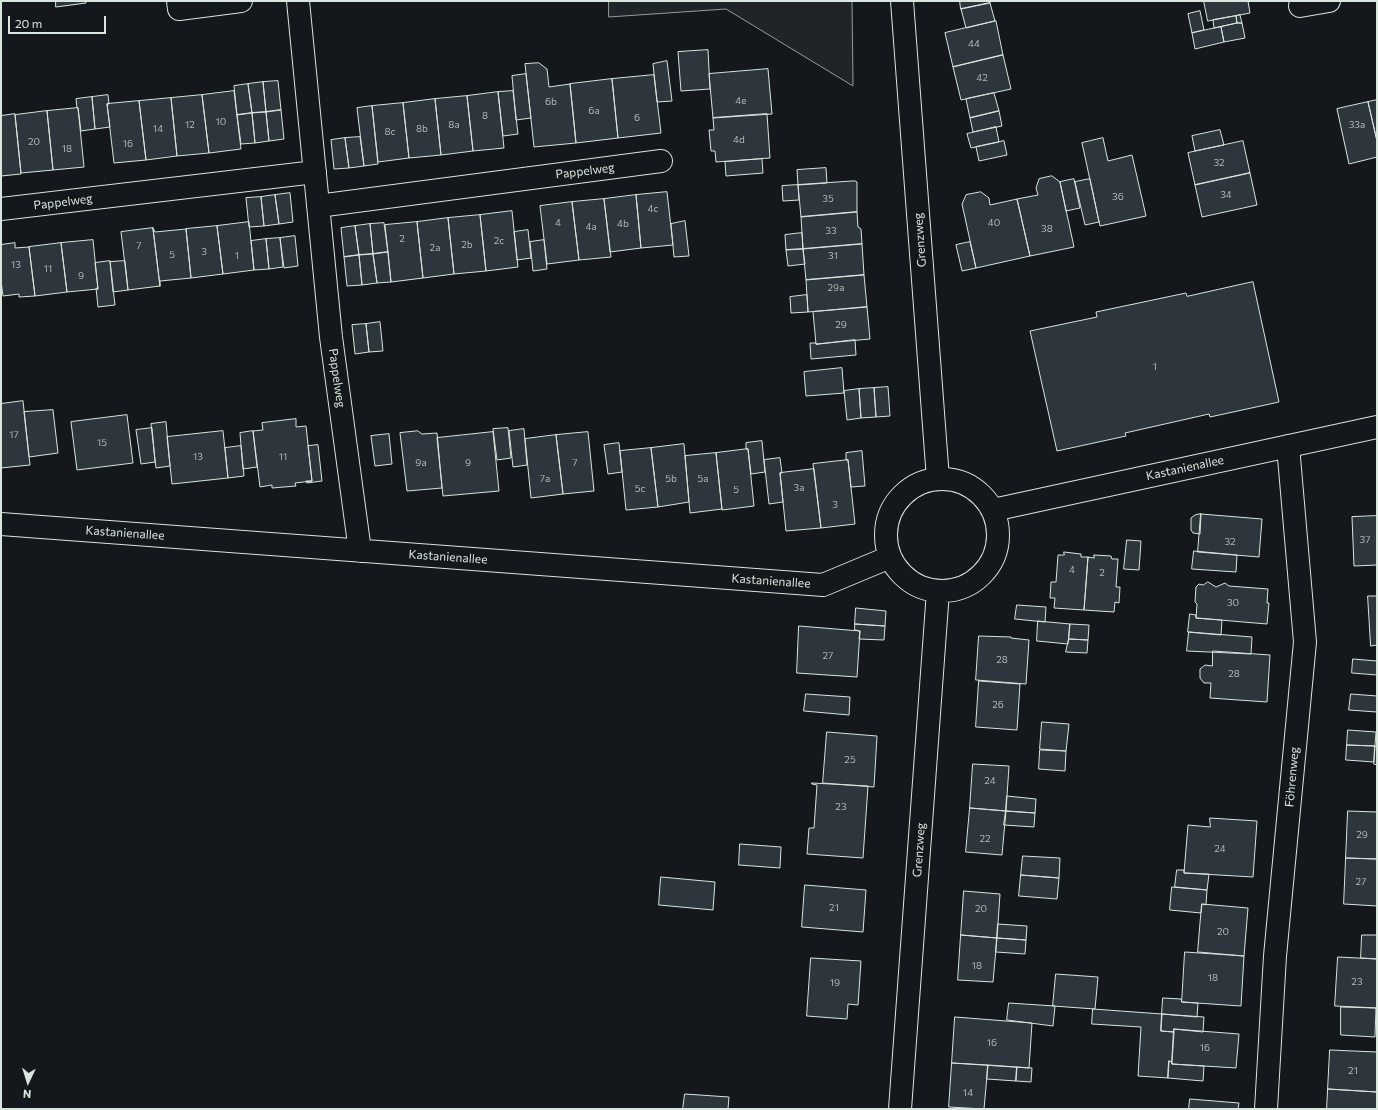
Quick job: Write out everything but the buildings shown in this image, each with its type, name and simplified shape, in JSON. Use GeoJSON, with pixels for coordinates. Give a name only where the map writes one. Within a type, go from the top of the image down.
{"type":"FeatureCollection","features":[{"type":"Feature","properties":{"kind":"street"},"geometry":{"type":"LineString","coordinates":[[178,1],[179,9],[241,1]]}},
{"type":"Feature","properties":{"kind":"street","name":"Pappelweg"},"geometry":{"type":"LineString","coordinates":[[298,1],[331,337],[360,551]]}},
{"type":"Feature","properties":{"kind":"street","name":"Grenzweg"},"geometry":{"type":"LineString","coordinates":[[902,1],[938,479]]}},
{"type":"Feature","properties":{"kind":"street"},"geometry":{"type":"LineString","coordinates":[[1300,6],[1329,1]]}},
{"type":"Feature","properties":{"kind":"street","name":"Pappelweg"},"geometry":{"type":"LineString","coordinates":[[318,206],[661,161]]}},
{"type":"Feature","properties":{"kind":"street","name":"Pappelweg"},"geometry":{"type":"LineString","coordinates":[[1,209],[315,172]]}},
{"type":"Feature","properties":{"kind":"street","name":"Kastanienallee"},"geometry":{"type":"LineString","coordinates":[[993,510],[1377,427]]}},
{"type":"Feature","properties":{"kind":"street","name":"Föhrenweg"},"geometry":{"type":"LineString","coordinates":[[1266,1109],[1275,956],[1305,642],[1288,446]]}},
{"type":"Feature","properties":{"kind":"street"},"geometry":{"type":"LineString","coordinates":[[938,479],[951,479],[968,485],[982,496],[993,510],[998,529],[997,542],[988,566],[975,580],[957,589],[938,591],[923,588],[909,580],[898,570],[890,557],[885,540],[886,523],[892,507],[903,494],[917,484],[938,479]]}},
{"type":"Feature","properties":{"kind":"street","name":"Kastanienallee"},"geometry":{"type":"LineString","coordinates":[[1,524],[823,585],[890,557]]}},
{"type":"Feature","properties":{"kind":"street","name":"Grenzweg"},"geometry":{"type":"LineString","coordinates":[[900,1109],[938,591]]}},
{"type":"Feature","properties":{"kind":"shaded area"},"geometry":{"type":"Polygon","coordinates":[[[609,1],[852,1],[853,86],[726,9],[609,17],[609,1]]]}}]}
